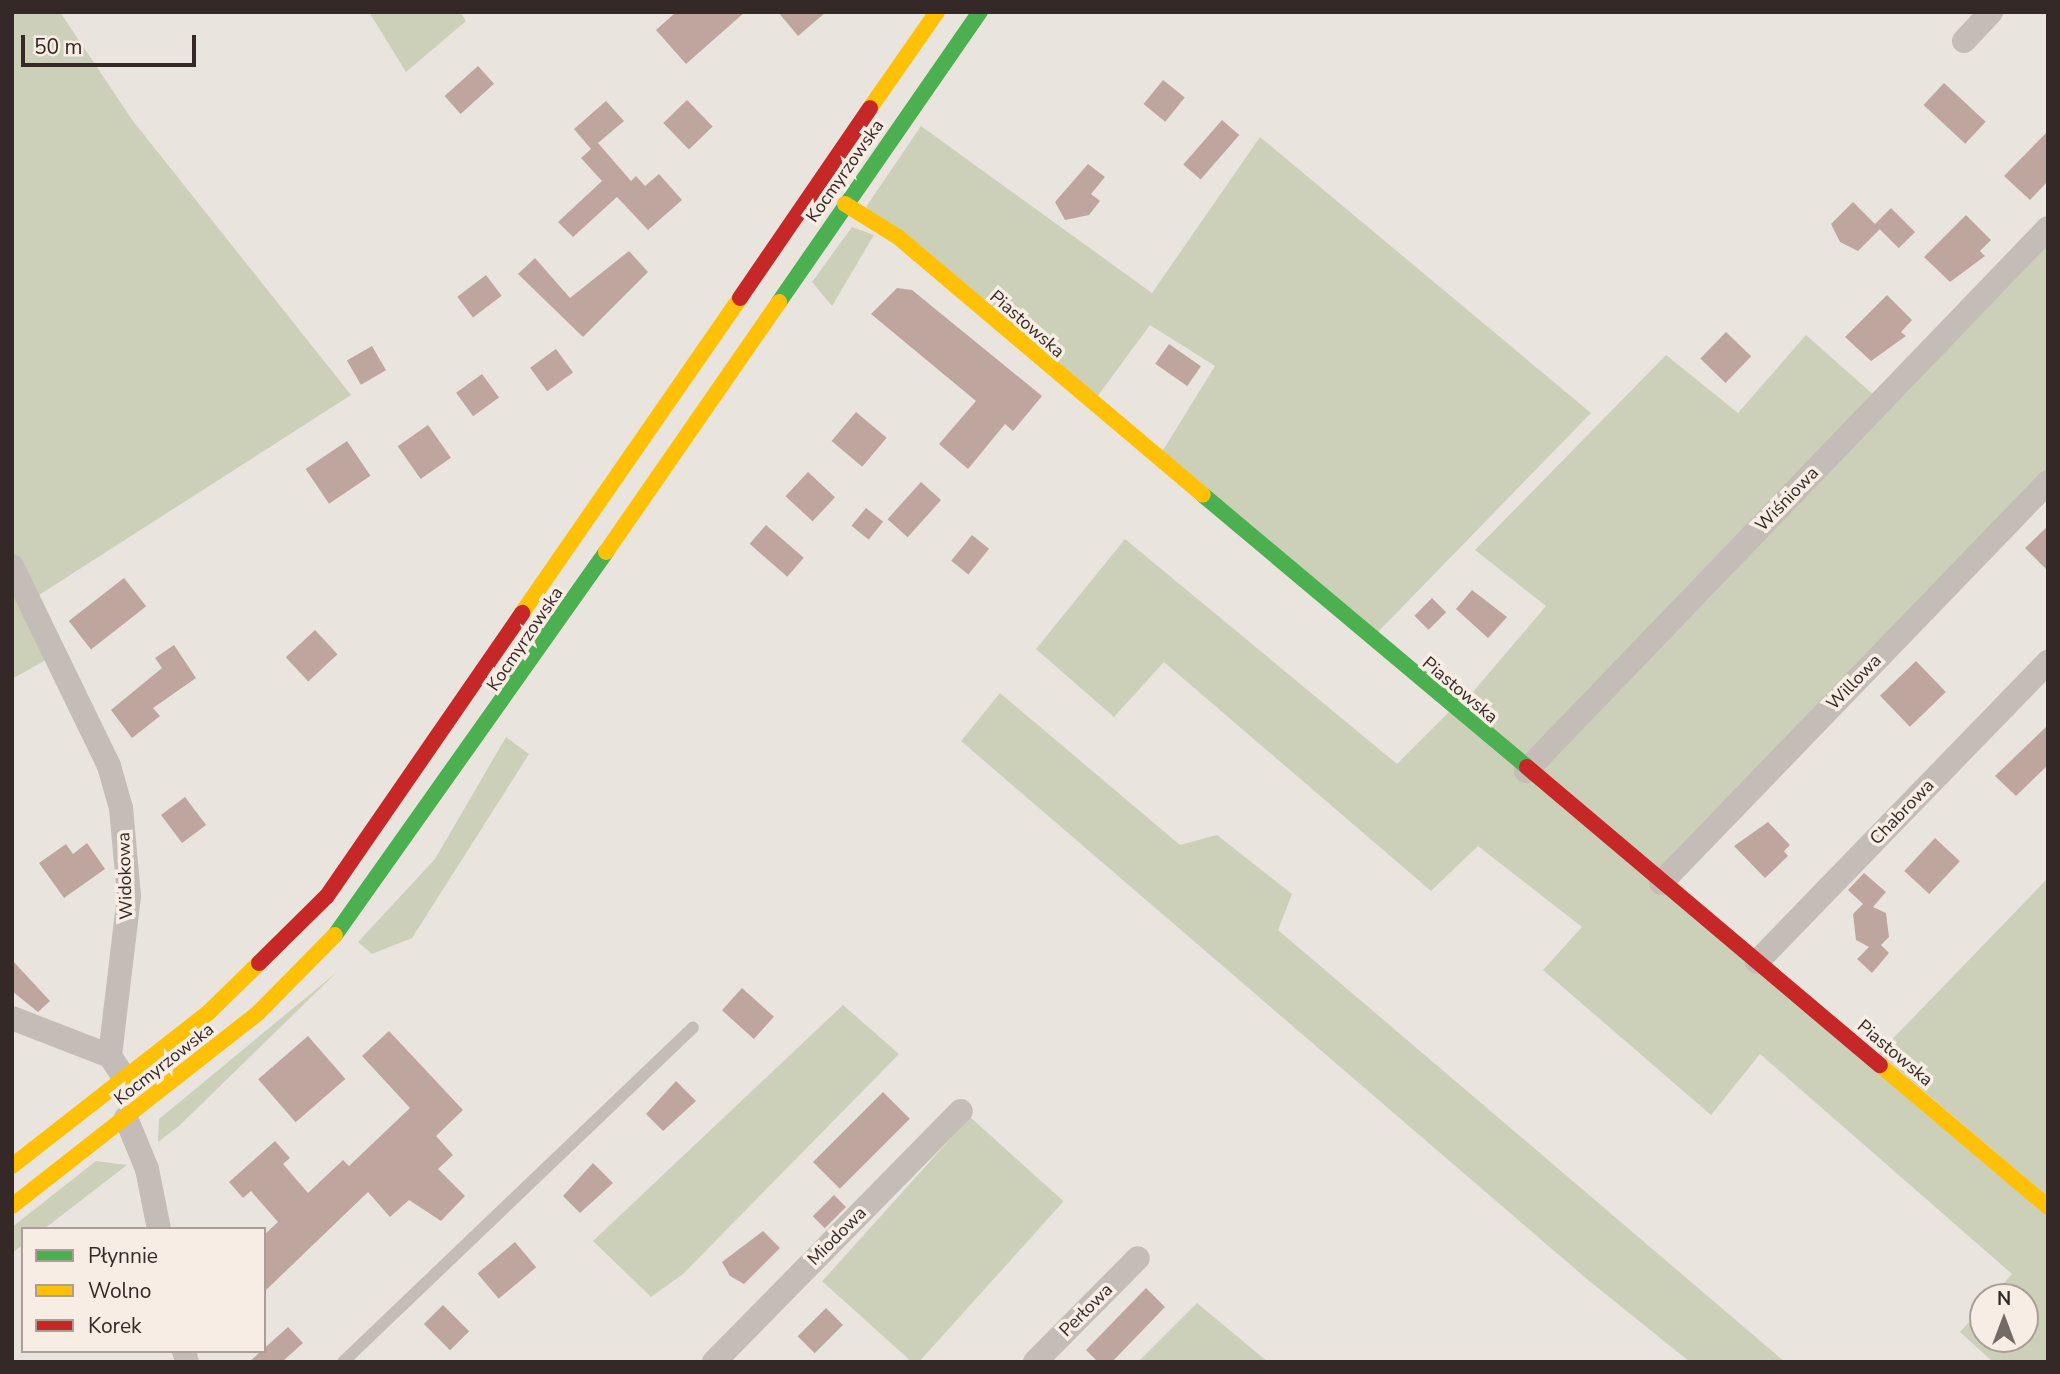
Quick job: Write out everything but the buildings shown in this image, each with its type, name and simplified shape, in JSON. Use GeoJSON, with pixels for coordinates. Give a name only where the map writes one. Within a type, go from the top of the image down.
{"type":"FeatureCollection","features":[{"type":"Feature","properties":{"kind":"main road","name":"Kocmyrzowska"},"geometry":{"type":"LineString","coordinates":[[12,1166],[125,1079],[267,961],[352,865],[937,12]]}},
{"type":"Feature","properties":{"kind":"main road","name":"Kocmyrzowska"},"geometry":{"type":"LineString","coordinates":[[12,1206],[260,1012],[356,913],[980,12]]}},
{"type":"Feature","properties":{"kind":"main road","name":"Piastowska"},"geometry":{"type":"LineString","coordinates":[[845,204],[898,237],[1526,771],[2048,1207]]}},
{"type":"Feature","properties":{"kind":"street"},"geometry":{"type":"LineString","coordinates":[[1964,41],[1991,12]]}},
{"type":"Feature","properties":{"kind":"street","name":"Wiśniowa"},"geometry":{"type":"LineString","coordinates":[[1526,771],[2048,228]]}},
{"type":"Feature","properties":{"kind":"street","name":"Willowa"},"geometry":{"type":"LineString","coordinates":[[1661,883],[2048,482]]}},
{"type":"Feature","properties":{"kind":"street","name":"Widokowa"},"geometry":{"type":"LineString","coordinates":[[12,566],[108,766],[121,808],[129,896],[110,1056]]}},
{"type":"Feature","properties":{"kind":"street","name":"Chabrowa"},"geometry":{"type":"LineString","coordinates":[[1756,962],[2048,662]]}},
{"type":"Feature","properties":{"kind":"street"},"geometry":{"type":"LineString","coordinates":[[12,1018],[110,1056],[125,1079]]}},
{"type":"Feature","properties":{"kind":"street","name":"Miodowa"},"geometry":{"type":"LineString","coordinates":[[714,1362],[961,1111]]}},
{"type":"Feature","properties":{"kind":"street"},"geometry":{"type":"LineString","coordinates":[[125,1118],[147,1169],[159,1227]]}},
{"type":"Feature","properties":{"kind":"street","name":"Perłowa"},"geometry":{"type":"LineString","coordinates":[[1035,1362],[1138,1258]]}},
{"type":"Feature","properties":{"kind":"lane"},"geometry":{"type":"LineString","coordinates":[[343,1362],[693,1027]]}},
{"type":"Feature","properties":{"kind":"green space"},"geometry":{"type":"Polygon","coordinates":[[[12,12],[60,12],[133,121],[351,395],[39,595],[12,554],[12,12]]]}},
{"type":"Feature","properties":{"kind":"green space"},"geometry":{"type":"Polygon","coordinates":[[[369,12],[460,12],[466,21],[406,72],[369,12]]]}},
{"type":"Feature","properties":{"kind":"green space"},"geometry":{"type":"Polygon","coordinates":[[[921,126],[1152,293],[1260,137],[1591,413],[1375,635],[1160,455],[1215,366],[1150,325],[1094,401],[866,207],[921,126]]]}},
{"type":"Feature","properties":{"kind":"green space"},"geometry":{"type":"Polygon","coordinates":[[[852,227],[874,235],[832,306],[812,282],[852,227]]]}},
{"type":"Feature","properties":{"kind":"green space"},"geometry":{"type":"Polygon","coordinates":[[[2048,237],[2048,473],[1661,876],[1534,771],[2048,237]]]}},
{"type":"Feature","properties":{"kind":"green space"},"geometry":{"type":"Polygon","coordinates":[[[1806,335],[1876,397],[1524,762],[1461,706],[1546,606],[1475,550],[1666,355],[1738,413],[1806,335]]]}},
{"type":"Feature","properties":{"kind":"green space"},"geometry":{"type":"Polygon","coordinates":[[[1125,539],[1397,764],[1449,712],[2048,1215],[2048,1362],[1993,1362],[1983,1353],[2039,1353],[2039,1283],[2004,1283],[2012,1274],[1760,1054],[1711,1115],[1543,970],[1582,927],[1478,846],[1431,891],[1164,662],[1114,717],[1036,649],[1125,539]]]}},
{"type":"Feature","properties":{"kind":"green space"},"geometry":{"type":"Polygon","coordinates":[[[12,574],[51,657],[12,679],[12,574]]]}},
{"type":"Feature","properties":{"kind":"green space"},"geometry":{"type":"Polygon","coordinates":[[[1000,693],[1180,845],[1217,835],[1292,894],[1278,930],[1785,1362],[1690,1362],[1588,1280],[961,741],[1000,693]]]}},
{"type":"Feature","properties":{"kind":"green space"},"geometry":{"type":"Polygon","coordinates":[[[506,737],[529,754],[412,938],[372,954],[358,942],[435,859],[506,737]]]}},
{"type":"Feature","properties":{"kind":"green space"},"geometry":{"type":"Polygon","coordinates":[[[2048,878],[2048,1197],[1879,1053],[2048,878]]]}},
{"type":"Feature","properties":{"kind":"green space"},"geometry":{"type":"Polygon","coordinates":[[[337,972],[179,1126],[158,1142],[159,1119],[337,972]]]}},
{"type":"Feature","properties":{"kind":"green space"},"geometry":{"type":"Polygon","coordinates":[[[843,1005],[899,1054],[683,1274],[651,1297],[593,1241],[843,1005]]]}},
{"type":"Feature","properties":{"kind":"green space"},"geometry":{"type":"Polygon","coordinates":[[[970,1117],[1064,1201],[919,1362],[912,1362],[822,1281],[970,1117]]]}},
{"type":"Feature","properties":{"kind":"green space"},"geometry":{"type":"Polygon","coordinates":[[[96,1161],[127,1165],[47,1227],[21,1227],[21,1246],[12,1253],[12,1227],[96,1161]]]}},
{"type":"Feature","properties":{"kind":"green space"},"geometry":{"type":"Polygon","coordinates":[[[1197,1303],[1268,1362],[1138,1362],[1197,1303]]]}},
{"type":"Feature","properties":{"kind":"green space"},"geometry":{"type":"Polygon","coordinates":[[[1969,1322],[1969,1340],[1960,1332],[1969,1322]]]}},
{"type":"Feature","properties":{"kind":"traffic: fast"},"geometry":{"type":"LineString","coordinates":[[779,302],[980,12]]}},
{"type":"Feature","properties":{"kind":"traffic: fast"},"geometry":{"type":"LineString","coordinates":[[1203,495],[1527,767]]}},
{"type":"Feature","properties":{"kind":"traffic: fast"},"geometry":{"type":"LineString","coordinates":[[335,935],[606,552]]}},
{"type":"Feature","properties":{"kind":"traffic: slow"},"geometry":{"type":"LineString","coordinates":[[870,108],[937,12]]}},
{"type":"Feature","properties":{"kind":"traffic: slow"},"geometry":{"type":"LineString","coordinates":[[845,204],[898,237],[1203,495]]}},
{"type":"Feature","properties":{"kind":"traffic: slow"},"geometry":{"type":"LineString","coordinates":[[522,613],[740,298]]}},
{"type":"Feature","properties":{"kind":"traffic: slow"},"geometry":{"type":"LineString","coordinates":[[606,552],[779,302]]}},
{"type":"Feature","properties":{"kind":"traffic: slow"},"geometry":{"type":"LineString","coordinates":[[12,1206],[259,1012],[335,935]]}},
{"type":"Feature","properties":{"kind":"traffic: slow"},"geometry":{"type":"LineString","coordinates":[[12,1166],[209,1012],[259,963]]}},
{"type":"Feature","properties":{"kind":"traffic: slow"},"geometry":{"type":"LineString","coordinates":[[1880,1065],[2048,1207]]}},
{"type":"Feature","properties":{"kind":"traffic: jam"},"geometry":{"type":"LineString","coordinates":[[740,298],[870,108]]}},
{"type":"Feature","properties":{"kind":"traffic: jam"},"geometry":{"type":"LineString","coordinates":[[259,963],[327,896],[522,613]]}},
{"type":"Feature","properties":{"kind":"traffic: jam"},"geometry":{"type":"LineString","coordinates":[[1527,767],[1880,1065]]}}]}
